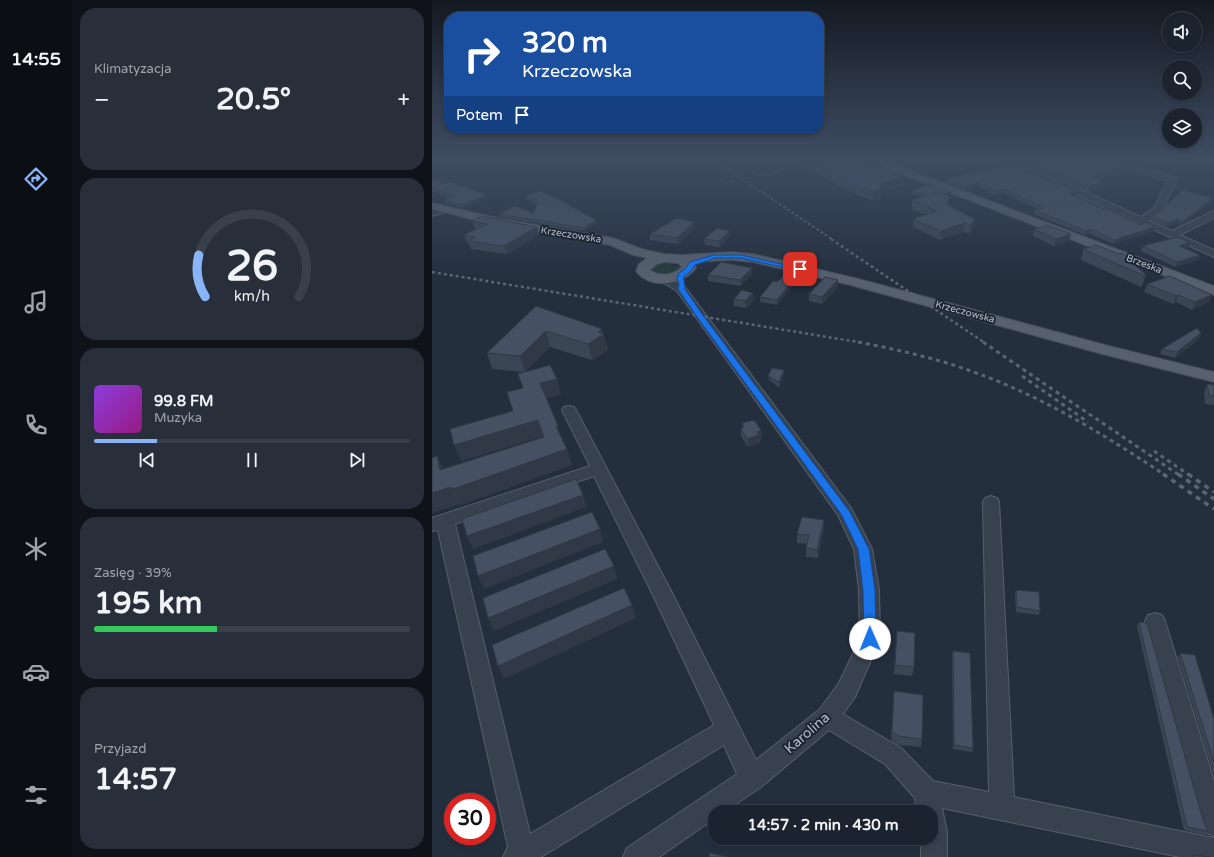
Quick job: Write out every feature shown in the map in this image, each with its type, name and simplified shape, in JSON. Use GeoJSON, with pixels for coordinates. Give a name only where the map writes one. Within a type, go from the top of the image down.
{"type":"FeatureCollection","features":[{"type":"Feature","properties":{"kind":"main road","name":"Brzeska"},"geometry":{"type":"LineString","coordinates":[[977,199],[1214,291]]}},
{"type":"Feature","properties":{"kind":"main road","name":"Krzeczowska"},"geometry":{"type":"LineString","coordinates":[[432,206],[502,224],[613,242],[638,252],[663,258]]}},
{"type":"Feature","properties":{"kind":"main road","name":"Krzeczowska"},"geometry":{"type":"LineString","coordinates":[[638,252],[639,255],[648,263]]}},
{"type":"Feature","properties":{"kind":"main road","name":"Krzeczowska"},"geometry":{"type":"LineString","coordinates":[[683,272],[700,261],[714,256],[753,258],[854,282],[1214,377]]}},
{"type":"Feature","properties":{"kind":"main road"},"geometry":{"type":"LineString","coordinates":[[663,258],[683,272],[663,278],[651,277],[644,273],[644,267],[648,263],[663,258]]}},
{"type":"Feature","properties":{"kind":"street"},"geometry":{"type":"LineString","coordinates":[[1094,199],[1214,254]]}},
{"type":"Feature","properties":{"kind":"street"},"geometry":{"type":"LineString","coordinates":[[1142,220],[1158,210],[1164,199]]}},
{"type":"Feature","properties":{"kind":"street"},"geometry":{"type":"LineString","coordinates":[[432,212],[445,209]]}},
{"type":"Feature","properties":{"kind":"street"},"geometry":{"type":"LineString","coordinates":[[1173,234],[1214,214]]}},
{"type":"Feature","properties":{"kind":"street","name":"Karolina"},"geometry":{"type":"LineString","coordinates":[[636,857],[752,778],[828,716],[847,690],[870,639],[869,590],[863,549],[845,512],[715,338],[683,272]]}},
{"type":"Feature","properties":{"kind":"street"},"geometry":{"type":"LineString","coordinates":[[569,410],[663,595],[752,778]]}},
{"type":"Feature","properties":{"kind":"street"},"geometry":{"type":"LineString","coordinates":[[598,469],[439,523],[519,855],[728,729]]}},
{"type":"Feature","properties":{"kind":"street"},"geometry":{"type":"LineString","coordinates":[[991,502],[1002,808]]}},
{"type":"Feature","properties":{"kind":"street"},"geometry":{"type":"LineString","coordinates":[[1155,621],[1214,823]]}},
{"type":"Feature","properties":{"kind":"street"},"geometry":{"type":"LineString","coordinates":[[828,716],[893,756],[928,802],[1002,808],[1214,851]]}},
{"type":"Feature","properties":{"kind":"street"},"geometry":{"type":"LineString","coordinates":[[934,845],[934,857]]}},
{"type":"Feature","properties":{"kind":"green space"},"geometry":{"type":"Polygon","coordinates":[[[663,261],[678,263],[670,265],[672,267],[682,266],[672,274],[663,275],[651,271],[653,265],[663,261]]]}},
{"type":"Feature","properties":{"kind":"building"},"geometry":{"type":"Polygon","coordinates":[[[447,199],[477,199],[461,205],[444,200],[447,199]]]}},
{"type":"Feature","properties":{"kind":"building"},"geometry":{"type":"Polygon","coordinates":[[[531,199],[558,199],[596,220],[584,228],[499,214],[515,206],[533,213],[538,202],[531,199]]]}},
{"type":"Feature","properties":{"kind":"building"},"geometry":{"type":"Polygon","coordinates":[[[949,199],[946,204],[975,219],[970,225],[965,223],[941,231],[913,219],[937,211],[912,200],[949,199]]]}},
{"type":"Feature","properties":{"kind":"building"},"geometry":{"type":"Polygon","coordinates":[[[1026,199],[1081,199],[1103,209],[1105,208],[1141,225],[1145,222],[1155,227],[1114,240],[1091,229],[1086,231],[1035,210],[1044,208],[1026,199]]]}},
{"type":"Feature","properties":{"kind":"building"},"geometry":{"type":"Polygon","coordinates":[[[1173,199],[1212,199],[1181,222],[1179,219],[1167,223],[1153,217],[1173,199]]]}},
{"type":"Feature","properties":{"kind":"building"},"geometry":{"type":"Polygon","coordinates":[[[482,216],[537,227],[504,246],[469,241],[475,237],[464,235],[488,224],[472,221],[482,216]]]}},
{"type":"Feature","properties":{"kind":"building"},"geometry":{"type":"Polygon","coordinates":[[[677,218],[694,222],[677,238],[650,234],[677,218]]]}},
{"type":"Feature","properties":{"kind":"building"},"geometry":{"type":"Polygon","coordinates":[[[1047,225],[1071,234],[1056,239],[1034,229],[1047,225]]]}},
{"type":"Feature","properties":{"kind":"building"},"geometry":{"type":"Polygon","coordinates":[[[717,228],[730,231],[719,241],[704,239],[717,228]]]}},
{"type":"Feature","properties":{"kind":"building"},"geometry":{"type":"Polygon","coordinates":[[[1177,237],[1190,242],[1180,246],[1200,255],[1177,262],[1143,246],[1177,237]]]}},
{"type":"Feature","properties":{"kind":"building"},"geometry":{"type":"Polygon","coordinates":[[[1096,245],[1119,254],[1122,253],[1146,275],[1145,276],[1083,249],[1096,245]]]}},
{"type":"Feature","properties":{"kind":"building"},"geometry":{"type":"Polygon","coordinates":[[[721,262],[752,268],[740,280],[708,275],[721,262]]]}},
{"type":"Feature","properties":{"kind":"building"},"geometry":{"type":"Polygon","coordinates":[[[792,268],[801,270],[777,300],[760,297],[773,281],[777,282],[792,268]]]}},
{"type":"Feature","properties":{"kind":"building"},"geometry":{"type":"Polygon","coordinates":[[[1170,276],[1212,295],[1195,302],[1147,284],[1170,276]]]}},
{"type":"Feature","properties":{"kind":"building"},"geometry":{"type":"Polygon","coordinates":[[[825,277],[838,280],[822,297],[809,294],[825,277]]]}},
{"type":"Feature","properties":{"kind":"building"},"geometry":{"type":"Polygon","coordinates":[[[742,290],[753,293],[745,301],[734,299],[742,290]]]}},
{"type":"Feature","properties":{"kind":"building"},"geometry":{"type":"Polygon","coordinates":[[[536,306],[602,329],[598,332],[604,334],[588,344],[546,331],[520,356],[487,353],[536,306]]]}},
{"type":"Feature","properties":{"kind":"building"},"geometry":{"type":"Polygon","coordinates":[[[1197,328],[1201,333],[1177,352],[1162,349],[1197,328]]]}},
{"type":"Feature","properties":{"kind":"building"},"geometry":{"type":"Polygon","coordinates":[[[550,365],[557,379],[540,383],[558,426],[556,427],[567,449],[453,489],[451,487],[432,493],[432,458],[437,456],[440,470],[544,437],[538,420],[454,445],[450,429],[513,411],[507,392],[523,388],[518,374],[550,365]]]}},
{"type":"Feature","properties":{"kind":"building"},"geometry":{"type":"Polygon","coordinates":[[[772,368],[784,370],[779,382],[768,376],[772,368]]]}},
{"type":"Feature","properties":{"kind":"building"},"geometry":{"type":"Polygon","coordinates":[[[1207,384],[1214,385],[1214,396],[1209,395],[1207,384]]]}},
{"type":"Feature","properties":{"kind":"building"},"geometry":{"type":"Polygon","coordinates":[[[754,420],[761,430],[757,432],[759,435],[747,439],[741,428],[744,427],[742,423],[754,420]]]}},
{"type":"Feature","properties":{"kind":"building"},"geometry":{"type":"Polygon","coordinates":[[[576,479],[583,495],[467,536],[462,519],[576,479]]]}},
{"type":"Feature","properties":{"kind":"building"},"geometry":{"type":"Polygon","coordinates":[[[592,512],[600,529],[478,576],[473,556],[592,512]]]}},
{"type":"Feature","properties":{"kind":"building"},"geometry":{"type":"Polygon","coordinates":[[[802,517],[824,520],[817,550],[806,548],[809,535],[797,534],[802,517]]]}},
{"type":"Feature","properties":{"kind":"building"},"geometry":{"type":"Polygon","coordinates":[[[605,549],[614,566],[488,618],[483,598],[605,549]]]}},
{"type":"Feature","properties":{"kind":"building"},"geometry":{"type":"Polygon","coordinates":[[[624,588],[632,605],[498,666],[492,645],[624,588]]]}},
{"type":"Feature","properties":{"kind":"building"},"geometry":{"type":"Polygon","coordinates":[[[1016,590],[1039,592],[1040,611],[1017,607],[1016,590]]]}},
{"type":"Feature","properties":{"kind":"building"},"geometry":{"type":"Polygon","coordinates":[[[1139,622],[1147,623],[1203,820],[1208,831],[1187,827],[1139,622]]]}},
{"type":"Feature","properties":{"kind":"building"},"geometry":{"type":"Polygon","coordinates":[[[897,631],[915,633],[914,667],[895,665],[897,631]]]}},
{"type":"Feature","properties":{"kind":"building"},"geometry":{"type":"Polygon","coordinates":[[[953,651],[970,653],[973,748],[954,745],[953,651]]]}},
{"type":"Feature","properties":{"kind":"building"},"geometry":{"type":"Polygon","coordinates":[[[1180,653],[1195,655],[1214,719],[1214,762],[1180,653]]]}},
{"type":"Feature","properties":{"kind":"building"},"geometry":{"type":"Polygon","coordinates":[[[894,691],[923,695],[922,739],[899,736],[892,732],[894,691]]]}},
{"type":"Feature","properties":{"kind":"building"},"geometry":{"type":"Polygon","coordinates":[[[710,853],[728,857],[709,857],[710,853]]]}},
{"type":"Feature","properties":{"kind":"building"},"geometry":{"type":"Polygon","coordinates":[[[1193,855],[1210,857],[1193,857],[1193,855]]]}},
{"type":"Feature","properties":{"kind":"railway"},"geometry":{"type":"LineString","coordinates":[[772,199],[833,240]]}},
{"type":"Feature","properties":{"kind":"railway"},"geometry":{"type":"LineString","coordinates":[[831,239],[985,343]]}},
{"type":"Feature","properties":{"kind":"railway"},"geometry":{"type":"LineString","coordinates":[[432,272],[858,342]]}},
{"type":"Feature","properties":{"kind":"railway"},"geometry":{"type":"LineString","coordinates":[[858,342],[864,343]]}},
{"type":"Feature","properties":{"kind":"railway"},"geometry":{"type":"LineString","coordinates":[[858,342],[934,359],[1028,394],[1098,432],[1165,475]]}},
{"type":"Feature","properties":{"kind":"railway"},"geometry":{"type":"LineString","coordinates":[[983,342],[1179,475]]}},
{"type":"Feature","properties":{"kind":"railway"},"geometry":{"type":"LineString","coordinates":[[1022,376],[1088,422]]}},
{"type":"Feature","properties":{"kind":"railway"},"geometry":{"type":"LineString","coordinates":[[1154,451],[1189,475]]}},
{"type":"Feature","properties":{"kind":"railway"},"geometry":{"type":"LineString","coordinates":[[1163,474],[1214,509]]}},
{"type":"Feature","properties":{"kind":"railway"},"geometry":{"type":"LineString","coordinates":[[1178,474],[1214,499]]}},
{"type":"Feature","properties":{"kind":"railway"},"geometry":{"type":"LineString","coordinates":[[1188,474],[1214,492]]}},
{"type":"Feature","properties":{"kind":"route"},"geometry":{"type":"LineString","coordinates":[[800,269],[741,256],[714,256],[693,264],[685,273],[681,275],[681,289],[715,338],[845,512],[863,549],[869,590],[870,639]]}}]}
